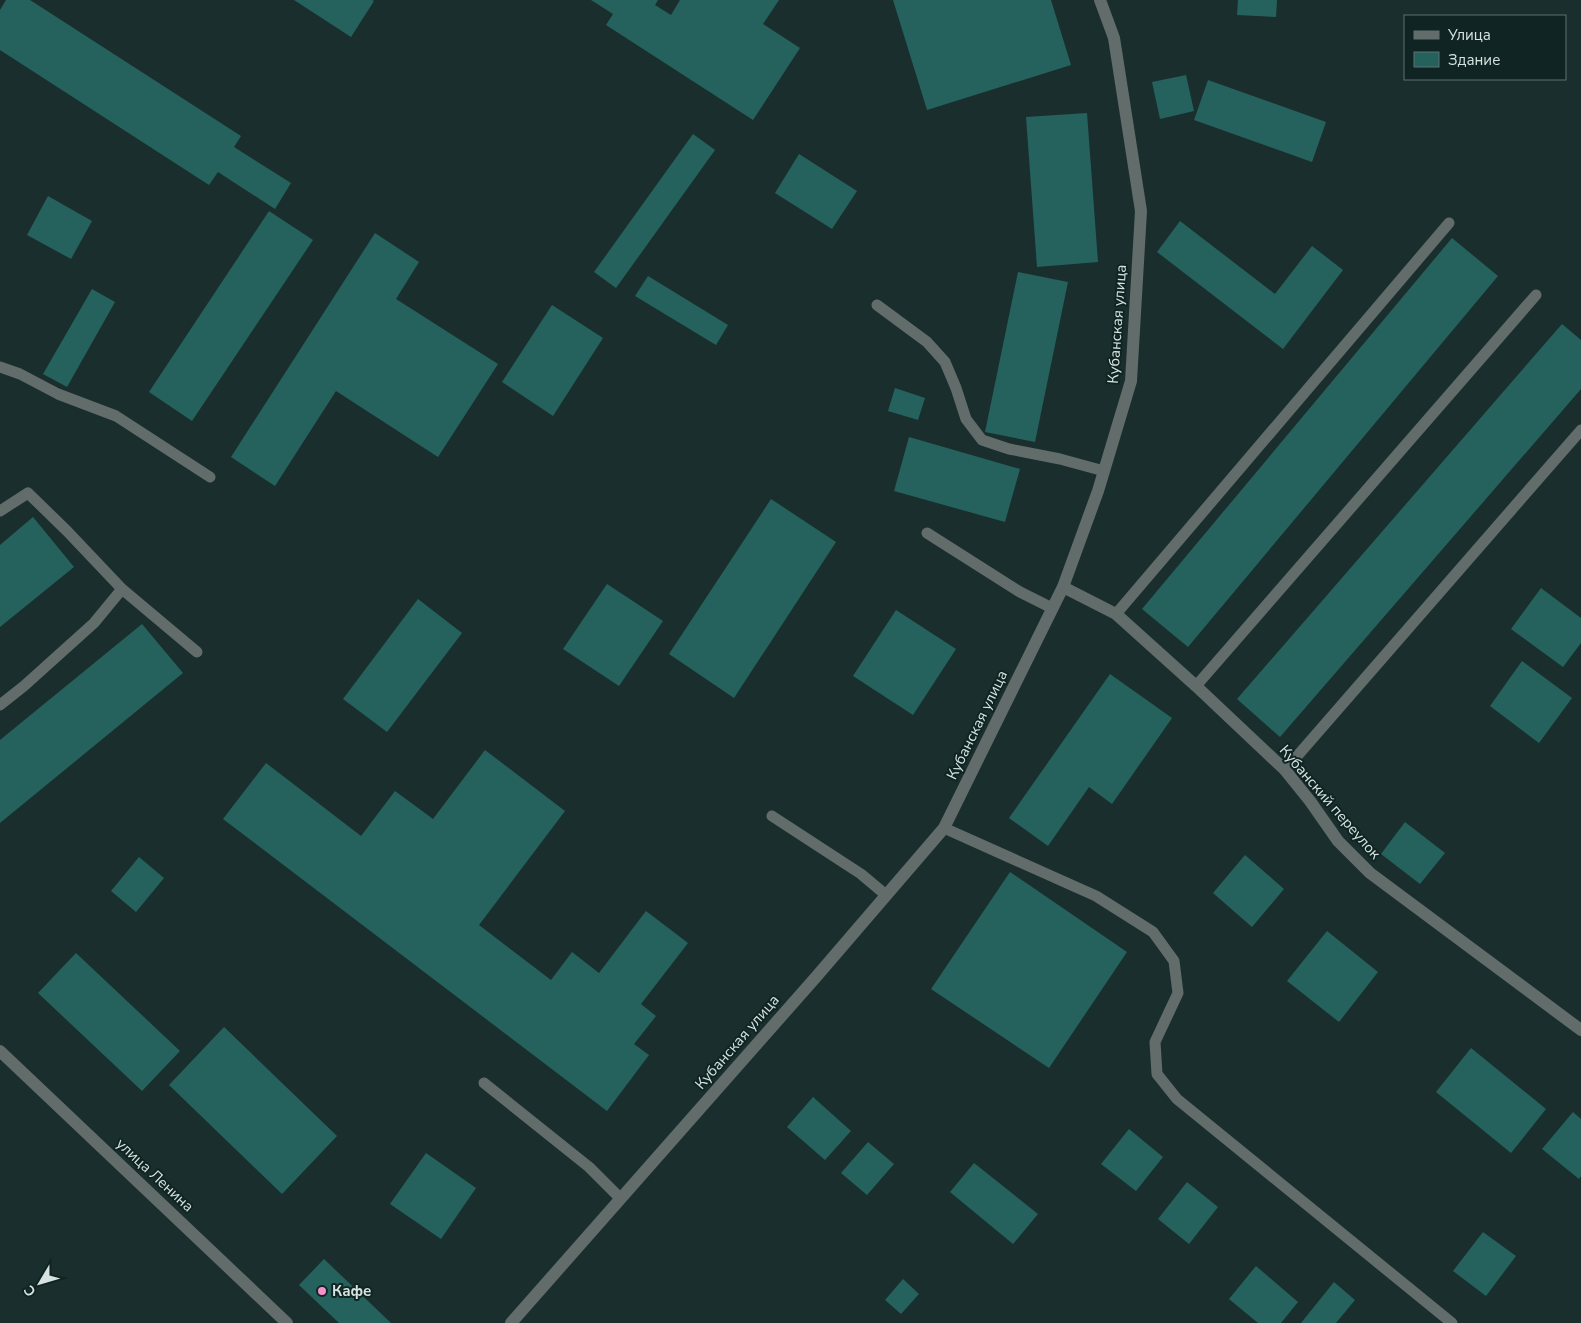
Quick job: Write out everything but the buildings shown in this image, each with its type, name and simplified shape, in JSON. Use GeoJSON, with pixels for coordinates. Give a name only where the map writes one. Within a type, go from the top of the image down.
{"type":"FeatureCollection","features":[{"type":"Feature","properties":{"kind":"street","name":"Кубанская улица"},"geometry":{"type":"LineString","coordinates":[[511,1323],[944,828],[1062,587],[1104,471],[1131,381],[1141,211],[1114,38],[1100,0]]}},
{"type":"Feature","properties":{"kind":"street","name":"Кубанский переулок"},"geometry":{"type":"LineString","coordinates":[[1062,587],[1116,614],[1196,686],[1285,770],[1310,800],[1338,841],[1370,872],[1581,1030]]}},
{"type":"Feature","properties":{"kind":"street","name":"улица Ленина"},"geometry":{"type":"LineString","coordinates":[[0,1051],[287,1323]]}},
{"type":"Feature","properties":{"kind":"lane"},"geometry":{"type":"LineString","coordinates":[[1116,614],[1449,222]]}},
{"type":"Feature","properties":{"kind":"lane"},"geometry":{"type":"LineString","coordinates":[[1196,686],[1536,295]]}},
{"type":"Feature","properties":{"kind":"lane"},"geometry":{"type":"LineString","coordinates":[[877,305],[927,342],[945,362],[966,419],[982,440],[1009,449],[1060,459],[1104,471]]}},
{"type":"Feature","properties":{"kind":"lane"},"geometry":{"type":"LineString","coordinates":[[0,367],[20,374],[58,394],[116,416],[210,477]]}},
{"type":"Feature","properties":{"kind":"lane"},"geometry":{"type":"LineString","coordinates":[[1285,770],[1581,430]]}},
{"type":"Feature","properties":{"kind":"lane"},"geometry":{"type":"LineString","coordinates":[[0,511],[28,493],[122,589],[197,652]]}},
{"type":"Feature","properties":{"kind":"lane"},"geometry":{"type":"LineString","coordinates":[[927,533],[1020,592],[1052,608]]}},
{"type":"Feature","properties":{"kind":"lane"},"geometry":{"type":"LineString","coordinates":[[0,705],[94,623],[122,589]]}},
{"type":"Feature","properties":{"kind":"lane"},"geometry":{"type":"LineString","coordinates":[[772,816],[861,874],[886,895]]}},
{"type":"Feature","properties":{"kind":"lane"},"geometry":{"type":"LineString","coordinates":[[944,828],[1096,896],[1153,932],[1174,961],[1178,993],[1155,1042],[1157,1074],[1177,1099],[1452,1323]]}},
{"type":"Feature","properties":{"kind":"lane"},"geometry":{"type":"LineString","coordinates":[[484,1083],[589,1166],[620,1198]]}},
{"type":"Feature","properties":{"kind":"place","name":"Кафе"},"geometry":{"type":"Point","coordinates":[322,1291]}}]}
